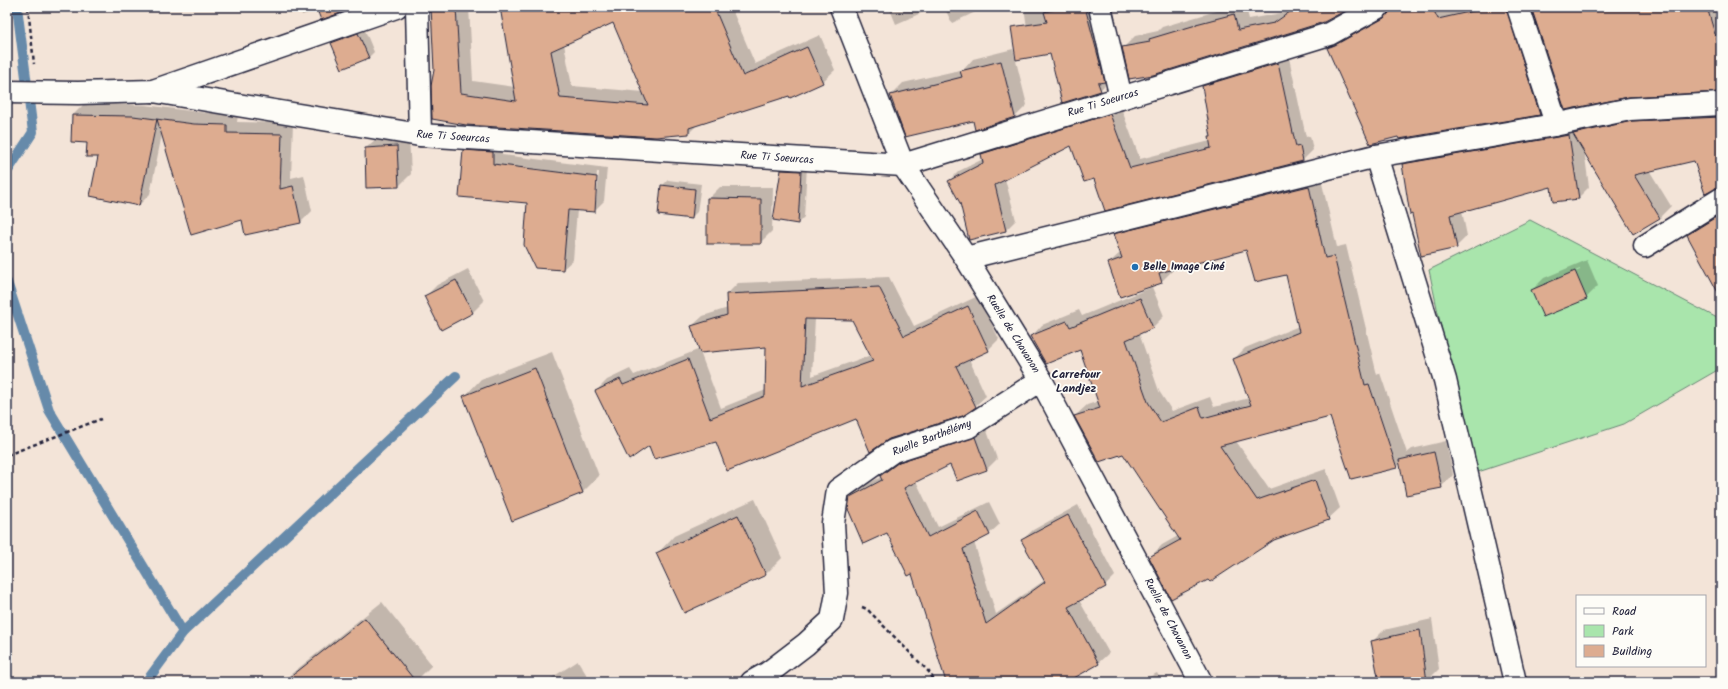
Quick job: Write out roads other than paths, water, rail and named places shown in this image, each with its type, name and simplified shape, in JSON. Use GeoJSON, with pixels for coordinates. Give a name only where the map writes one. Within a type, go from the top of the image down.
{"type":"FeatureCollection","features":[{"type":"Feature","properties":{"kind":"street"},"geometry":{"type":"LineString","coordinates":[[7,92],[78,93],[153,91],[396,7]]}},
{"type":"Feature","properties":{"kind":"street"},"geometry":{"type":"LineString","coordinates":[[417,7],[420,135]]}},
{"type":"Feature","properties":{"kind":"street","name":"Ruelle de Chavanon"},"geometry":{"type":"LineString","coordinates":[[841,7],[903,166],[966,258],[1041,380],[1201,682]]}},
{"type":"Feature","properties":{"kind":"street"},"geometry":{"type":"LineString","coordinates":[[1100,7],[1121,98]]}},
{"type":"Feature","properties":{"kind":"street","name":"Rue Ti Soeurcas"},"geometry":{"type":"LineString","coordinates":[[153,91],[420,135],[903,166],[1329,34],[1378,7]]}},
{"type":"Feature","properties":{"kind":"street"},"geometry":{"type":"LineString","coordinates":[[1518,7],[1552,114],[1554,125]]}},
{"type":"Feature","properties":{"kind":"street"},"geometry":{"type":"LineString","coordinates":[[966,258],[1376,156],[1554,125],[1630,109],[1721,104]]}},
{"type":"Feature","properties":{"kind":"street"},"geometry":{"type":"LineString","coordinates":[[1376,156],[1445,380],[1515,682]]}},
{"type":"Feature","properties":{"kind":"street"},"geometry":{"type":"LineString","coordinates":[[1644,246],[1721,199]]}},
{"type":"Feature","properties":{"kind":"street","name":"Ruelle Barthélémy"},"geometry":{"type":"LineString","coordinates":[[752,682],[768,674],[806,644],[832,620],[837,593],[833,523],[838,490],[893,451],[968,427],[1041,380]]}},
{"type":"Feature","properties":{"kind":"waterway"},"geometry":{"type":"LineString","coordinates":[[7,172],[33,132],[17,7]]}},
{"type":"Feature","properties":{"kind":"waterway"},"geometry":{"type":"LineString","coordinates":[[7,282],[49,410],[183,632]]}},
{"type":"Feature","properties":{"kind":"waterway"},"geometry":{"type":"LineString","coordinates":[[146,682],[183,632],[456,376]]}},
{"type":"Feature","properties":{"kind":"place","name":"Belle Image Ciné"},"geometry":{"type":"Point","coordinates":[1135,267]}},
{"type":"Feature","properties":{"kind":"district","name":"Carrefour Landjez"},"geometry":{"type":"Point","coordinates":[1076,381]}}]}
